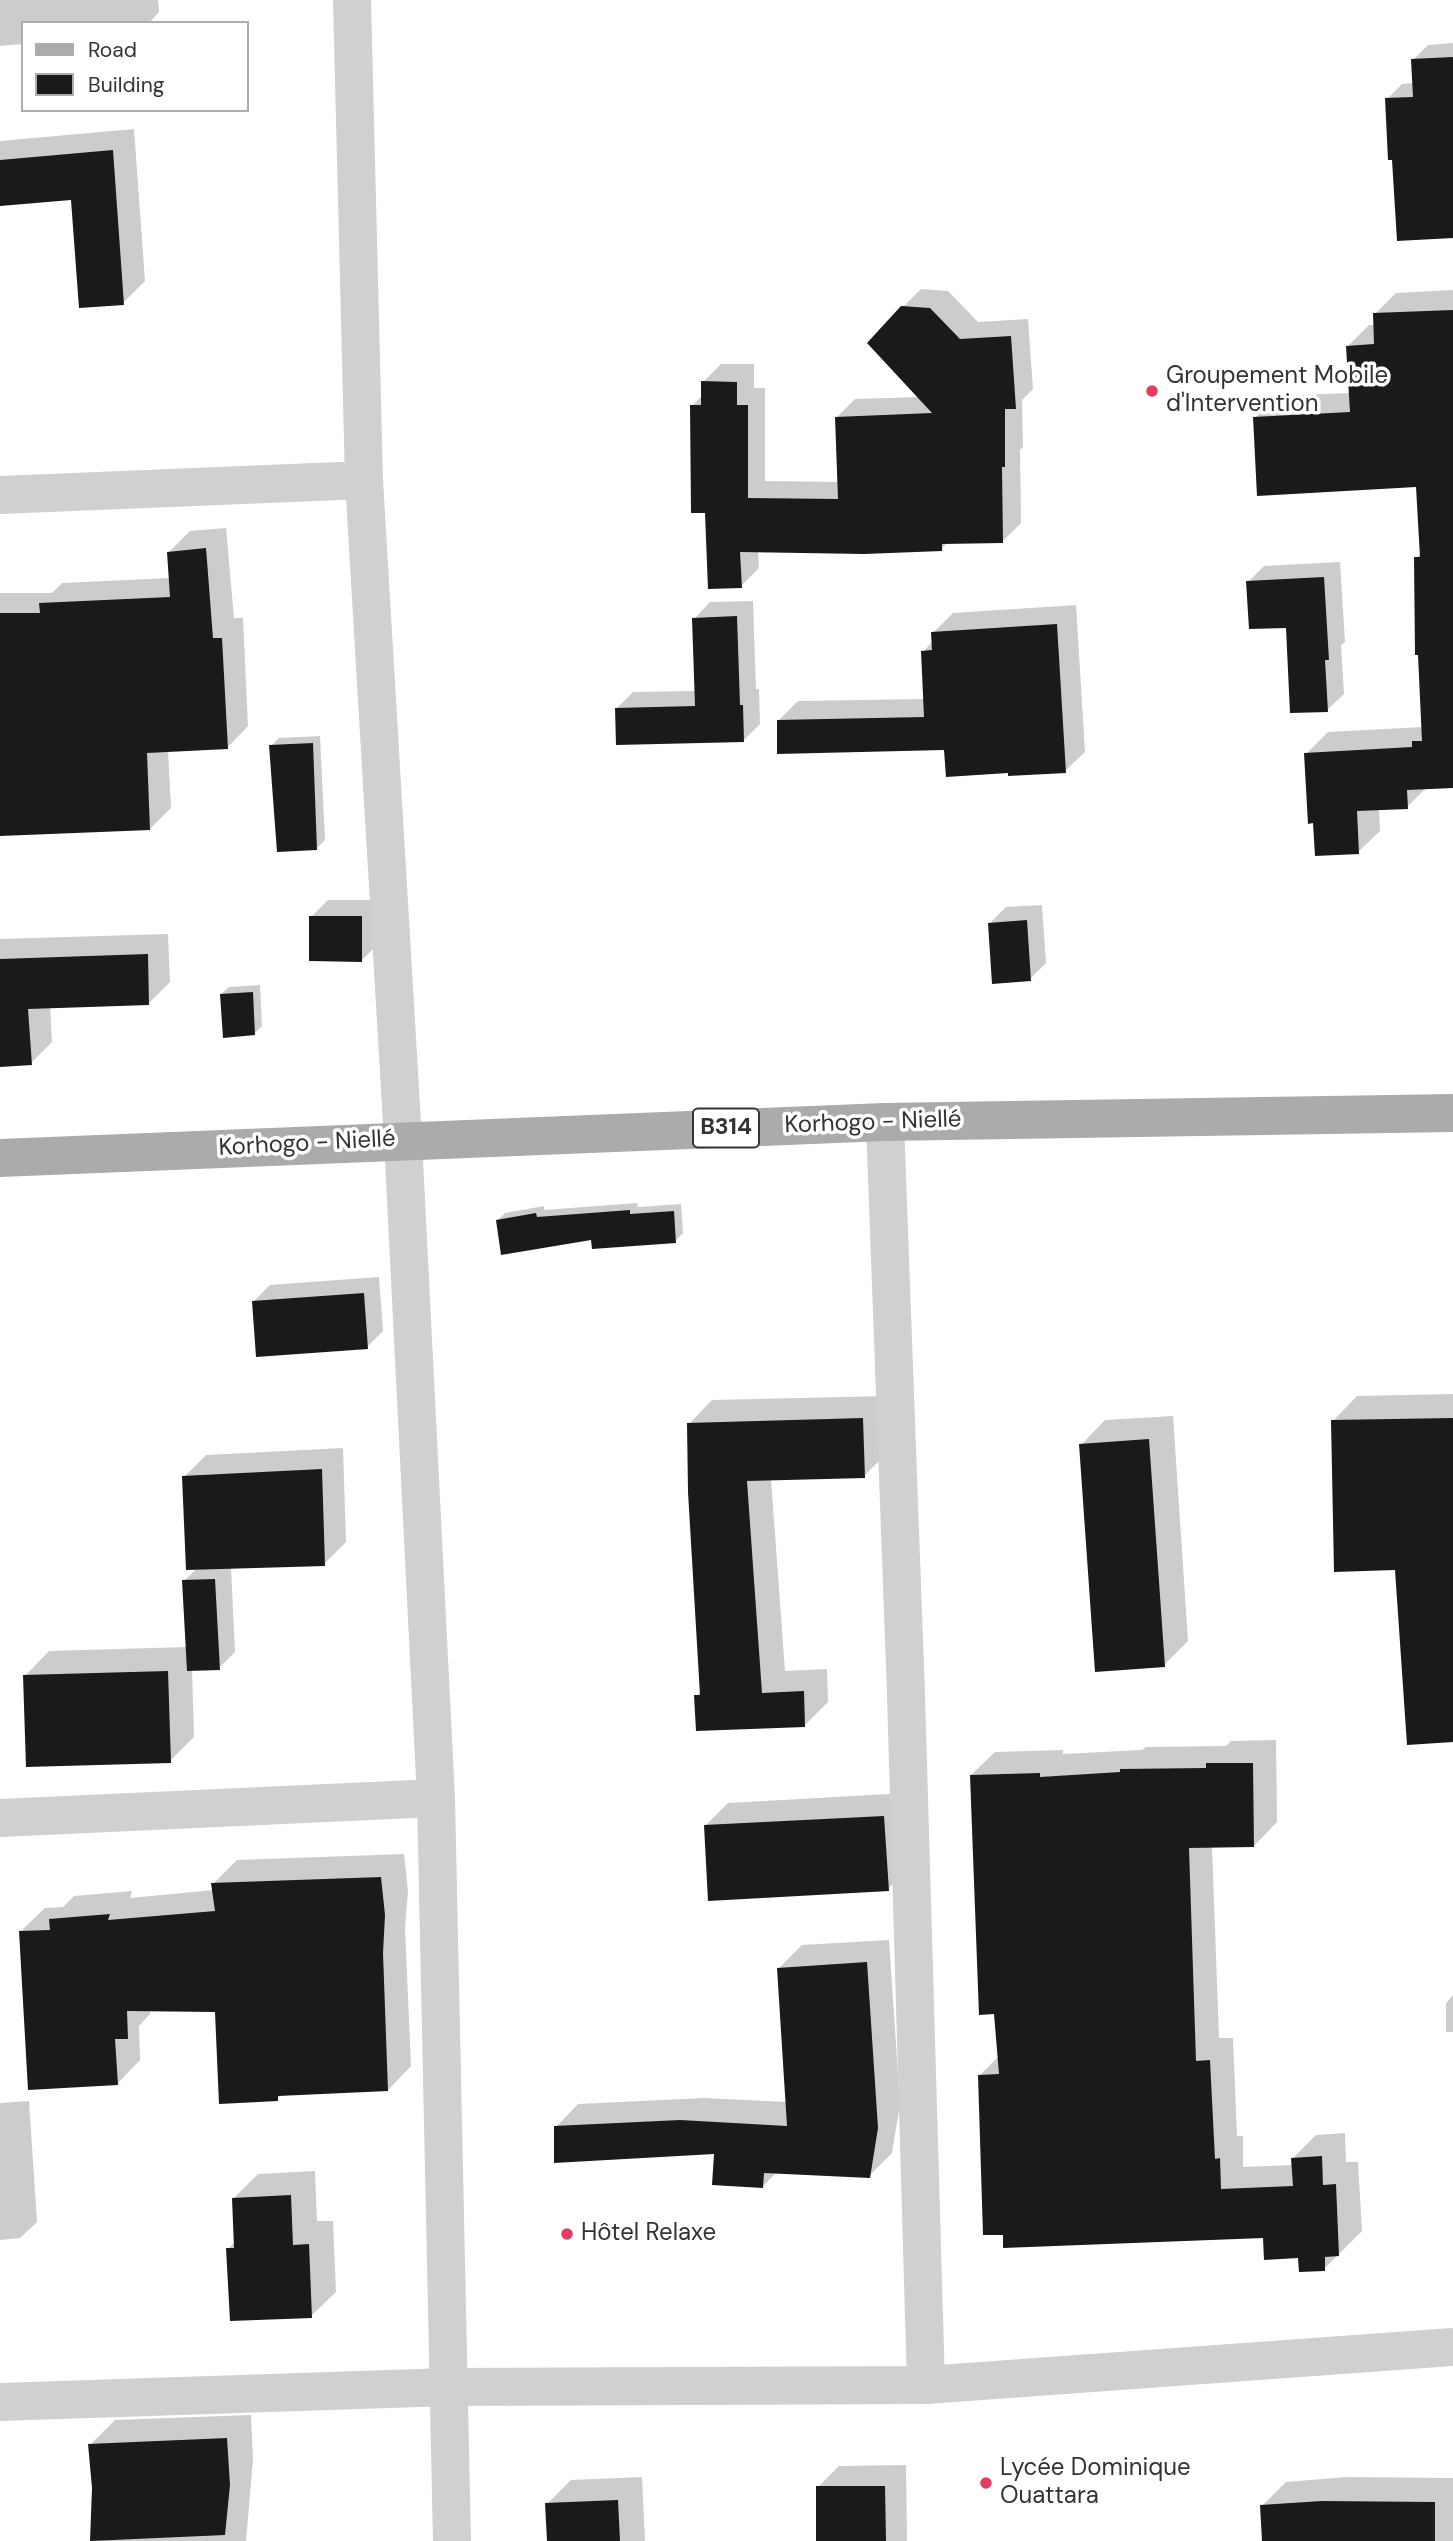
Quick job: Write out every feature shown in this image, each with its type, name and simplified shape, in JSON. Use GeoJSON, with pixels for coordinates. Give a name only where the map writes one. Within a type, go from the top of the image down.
{"type":"FeatureCollection","features":[{"type":"Feature","properties":{"kind":"main road","name":"Korhogo - Niellé"},"geometry":{"type":"LineString","coordinates":[[0,1158],[885,1122],[1453,1113]]}},
{"type":"Feature","properties":{"kind":"street"},"geometry":{"type":"LineString","coordinates":[[352,0],[364,480],[403,1140],[436,1798],[452,2541]]}},
{"type":"Feature","properties":{"kind":"street"},"geometry":{"type":"LineString","coordinates":[[0,495],[364,480]]}},
{"type":"Feature","properties":{"kind":"street"},"geometry":{"type":"LineString","coordinates":[[885,1122],[906,1694],[926,2385]]}},
{"type":"Feature","properties":{"kind":"street"},"geometry":{"type":"LineString","coordinates":[[0,1818],[436,1798]]}},
{"type":"Feature","properties":{"kind":"street"},"geometry":{"type":"LineString","coordinates":[[0,2402],[449,2387],[926,2385],[1453,2347]]}},
{"type":"Feature","properties":{"kind":"building"},"geometry":{"type":"Polygon","coordinates":[[[1453,57],[1453,238],[1397,241],[1392,160],[1388,160],[1385,98],[1413,97],[1411,59],[1453,57]]]}},
{"type":"Feature","properties":{"kind":"building"},"geometry":{"type":"Polygon","coordinates":[[[113,150],[124,305],[79,308],[71,200],[0,206],[0,160],[113,150]]]}},
{"type":"Feature","properties":{"kind":"building"},"geometry":{"type":"Polygon","coordinates":[[[901,306],[930,308],[960,339],[1011,336],[1016,409],[1005,409],[1005,467],[1002,467],[1003,543],[942,544],[942,551],[864,554],[740,552],[742,588],[708,589],[705,513],[691,513],[690,405],[701,405],[701,381],[737,382],[737,405],[748,405],[748,498],[838,499],[835,417],[932,413],[867,343],[901,306]]]}},
{"type":"Feature","properties":{"kind":"building"},"geometry":{"type":"Polygon","coordinates":[[[1453,310],[1453,788],[1407,790],[1408,809],[1357,811],[1359,854],[1315,856],[1313,823],[1308,824],[1304,753],[1412,747],[1412,741],[1422,741],[1418,655],[1415,655],[1414,557],[1420,557],[1416,487],[1257,496],[1253,417],[1350,412],[1346,346],[1374,344],[1373,313],[1453,310]]]}},
{"type":"Feature","properties":{"kind":"building"},"geometry":{"type":"Polygon","coordinates":[[[206,548],[213,638],[222,638],[228,749],[147,753],[150,830],[0,836],[0,613],[40,613],[39,603],[170,597],[167,552],[206,548]]]}},
{"type":"Feature","properties":{"kind":"building"},"geometry":{"type":"Polygon","coordinates":[[[1324,577],[1329,660],[1325,660],[1328,712],[1290,713],[1286,628],[1249,629],[1246,581],[1324,577]]]}},
{"type":"Feature","properties":{"kind":"building"},"geometry":{"type":"Polygon","coordinates":[[[737,616],[744,742],[616,745],[615,708],[695,706],[692,618],[737,616]]]}},
{"type":"Feature","properties":{"kind":"building"},"geometry":{"type":"Polygon","coordinates":[[[1057,624],[1066,773],[946,777],[944,750],[777,754],[777,720],[924,717],[921,651],[932,650],[931,632],[1057,624]]]}},
{"type":"Feature","properties":{"kind":"building"},"geometry":{"type":"Polygon","coordinates":[[[313,743],[317,850],[277,852],[269,745],[313,743]]]}},
{"type":"Feature","properties":{"kind":"building"},"geometry":{"type":"Polygon","coordinates":[[[309,916],[362,916],[362,962],[309,961],[309,916]]]}},
{"type":"Feature","properties":{"kind":"building"},"geometry":{"type":"Polygon","coordinates":[[[1027,920],[1031,981],[992,984],[988,923],[1027,920]]]}},
{"type":"Feature","properties":{"kind":"building"},"geometry":{"type":"Polygon","coordinates":[[[148,954],[149,1005],[28,1009],[32,1065],[0,1067],[0,959],[148,954]]]}},
{"type":"Feature","properties":{"kind":"building"},"geometry":{"type":"Polygon","coordinates":[[[253,992],[255,1035],[223,1038],[220,994],[253,992]]]}},
{"type":"Feature","properties":{"kind":"building"},"geometry":{"type":"Polygon","coordinates":[[[630,1210],[630,1214],[674,1211],[676,1243],[592,1249],[591,1240],[501,1255],[496,1220],[536,1213],[537,1217],[630,1210]]]}},
{"type":"Feature","properties":{"kind":"building"},"geometry":{"type":"Polygon","coordinates":[[[364,1293],[368,1349],[256,1357],[252,1301],[364,1293]]]}},
{"type":"Feature","properties":{"kind":"building"},"geometry":{"type":"Polygon","coordinates":[[[863,1418],[865,1478],[747,1481],[762,1693],[804,1691],[805,1727],[696,1731],[694,1695],[700,1695],[688,1492],[687,1423],[863,1418]]]}},
{"type":"Feature","properties":{"kind":"building"},"geometry":{"type":"Polygon","coordinates":[[[1453,1418],[1453,1742],[1407,1745],[1395,1570],[1334,1572],[1331,1420],[1453,1418]]]}},
{"type":"Feature","properties":{"kind":"building"},"geometry":{"type":"Polygon","coordinates":[[[1149,1439],[1165,1667],[1095,1672],[1079,1444],[1149,1439]]]}},
{"type":"Feature","properties":{"kind":"building"},"geometry":{"type":"Polygon","coordinates":[[[322,1469],[325,1566],[186,1570],[182,1476],[322,1469]]]}},
{"type":"Feature","properties":{"kind":"building"},"geometry":{"type":"Polygon","coordinates":[[[215,1579],[220,1670],[187,1671],[182,1580],[215,1579]]]}},
{"type":"Feature","properties":{"kind":"building"},"geometry":{"type":"Polygon","coordinates":[[[168,1671],[171,1763],[26,1767],[23,1675],[168,1671]]]}},
{"type":"Feature","properties":{"kind":"building"},"geometry":{"type":"Polygon","coordinates":[[[1206,1763],[1253,1763],[1254,1847],[1189,1848],[1196,2061],[1210,2060],[1215,2159],[1220,2158],[1221,2189],[1293,2186],[1291,2158],[1322,2156],[1323,2185],[1336,2184],[1339,2256],[1325,2257],[1325,2271],[1299,2272],[1298,2258],[1264,2260],[1263,2238],[1003,2248],[1003,2235],[983,2235],[978,2075],[999,2074],[994,2014],[979,2015],[970,1775],[1040,1773],[1040,1777],[1120,1772],[1120,1769],[1206,1768],[1206,1763]]]}},
{"type":"Feature","properties":{"kind":"building"},"geometry":{"type":"Polygon","coordinates":[[[884,1816],[889,1891],[708,1901],[704,1825],[884,1816]]]}},
{"type":"Feature","properties":{"kind":"building"},"geometry":{"type":"Polygon","coordinates":[[[381,1877],[385,1915],[383,1953],[388,2091],[278,2096],[278,2101],[219,2104],[215,2012],[127,2011],[128,2039],[115,2039],[118,2085],[28,2090],[19,1931],[50,1930],[49,1919],[110,1914],[108,1920],[215,1911],[211,1883],[381,1877]]]}},
{"type":"Feature","properties":{"kind":"building"},"geometry":{"type":"Polygon","coordinates":[[[867,1962],[878,2128],[870,2178],[764,2173],[763,2188],[712,2185],[714,2154],[554,2163],[554,2126],[680,2120],[787,2126],[777,1968],[867,1962]]]}},
{"type":"Feature","properties":{"kind":"building"},"geometry":{"type":"Polygon","coordinates":[[[291,2195],[293,2245],[309,2244],[312,2318],[230,2321],[226,2248],[234,2248],[232,2198],[291,2195]]]}},
{"type":"Feature","properties":{"kind":"building"},"geometry":{"type":"Polygon","coordinates":[[[227,2438],[230,2485],[225,2535],[90,2541],[92,2488],[88,2444],[227,2438]]]}},
{"type":"Feature","properties":{"kind":"building"},"geometry":{"type":"Polygon","coordinates":[[[816,2486],[885,2486],[886,2541],[816,2541],[816,2486]]]}},
{"type":"Feature","properties":{"kind":"building"},"geometry":{"type":"Polygon","coordinates":[[[618,2500],[620,2541],[547,2541],[545,2503],[618,2500]]]}},
{"type":"Feature","properties":{"kind":"building"},"geometry":{"type":"Polygon","coordinates":[[[1322,2501],[1435,2502],[1435,2541],[1262,2541],[1260,2505],[1322,2501]]]}},
{"type":"Feature","properties":{"kind":"place","name":"Groupement Mobile d'Intervention"},"geometry":{"type":"Point","coordinates":[1152,391]}},
{"type":"Feature","properties":{"kind":"place","name":"Hôtel Relaxe"},"geometry":{"type":"Point","coordinates":[567,2234]}},
{"type":"Feature","properties":{"kind":"place","name":"Lycée Dominique Ouattara"},"geometry":{"type":"Point","coordinates":[986,2483]}}]}
